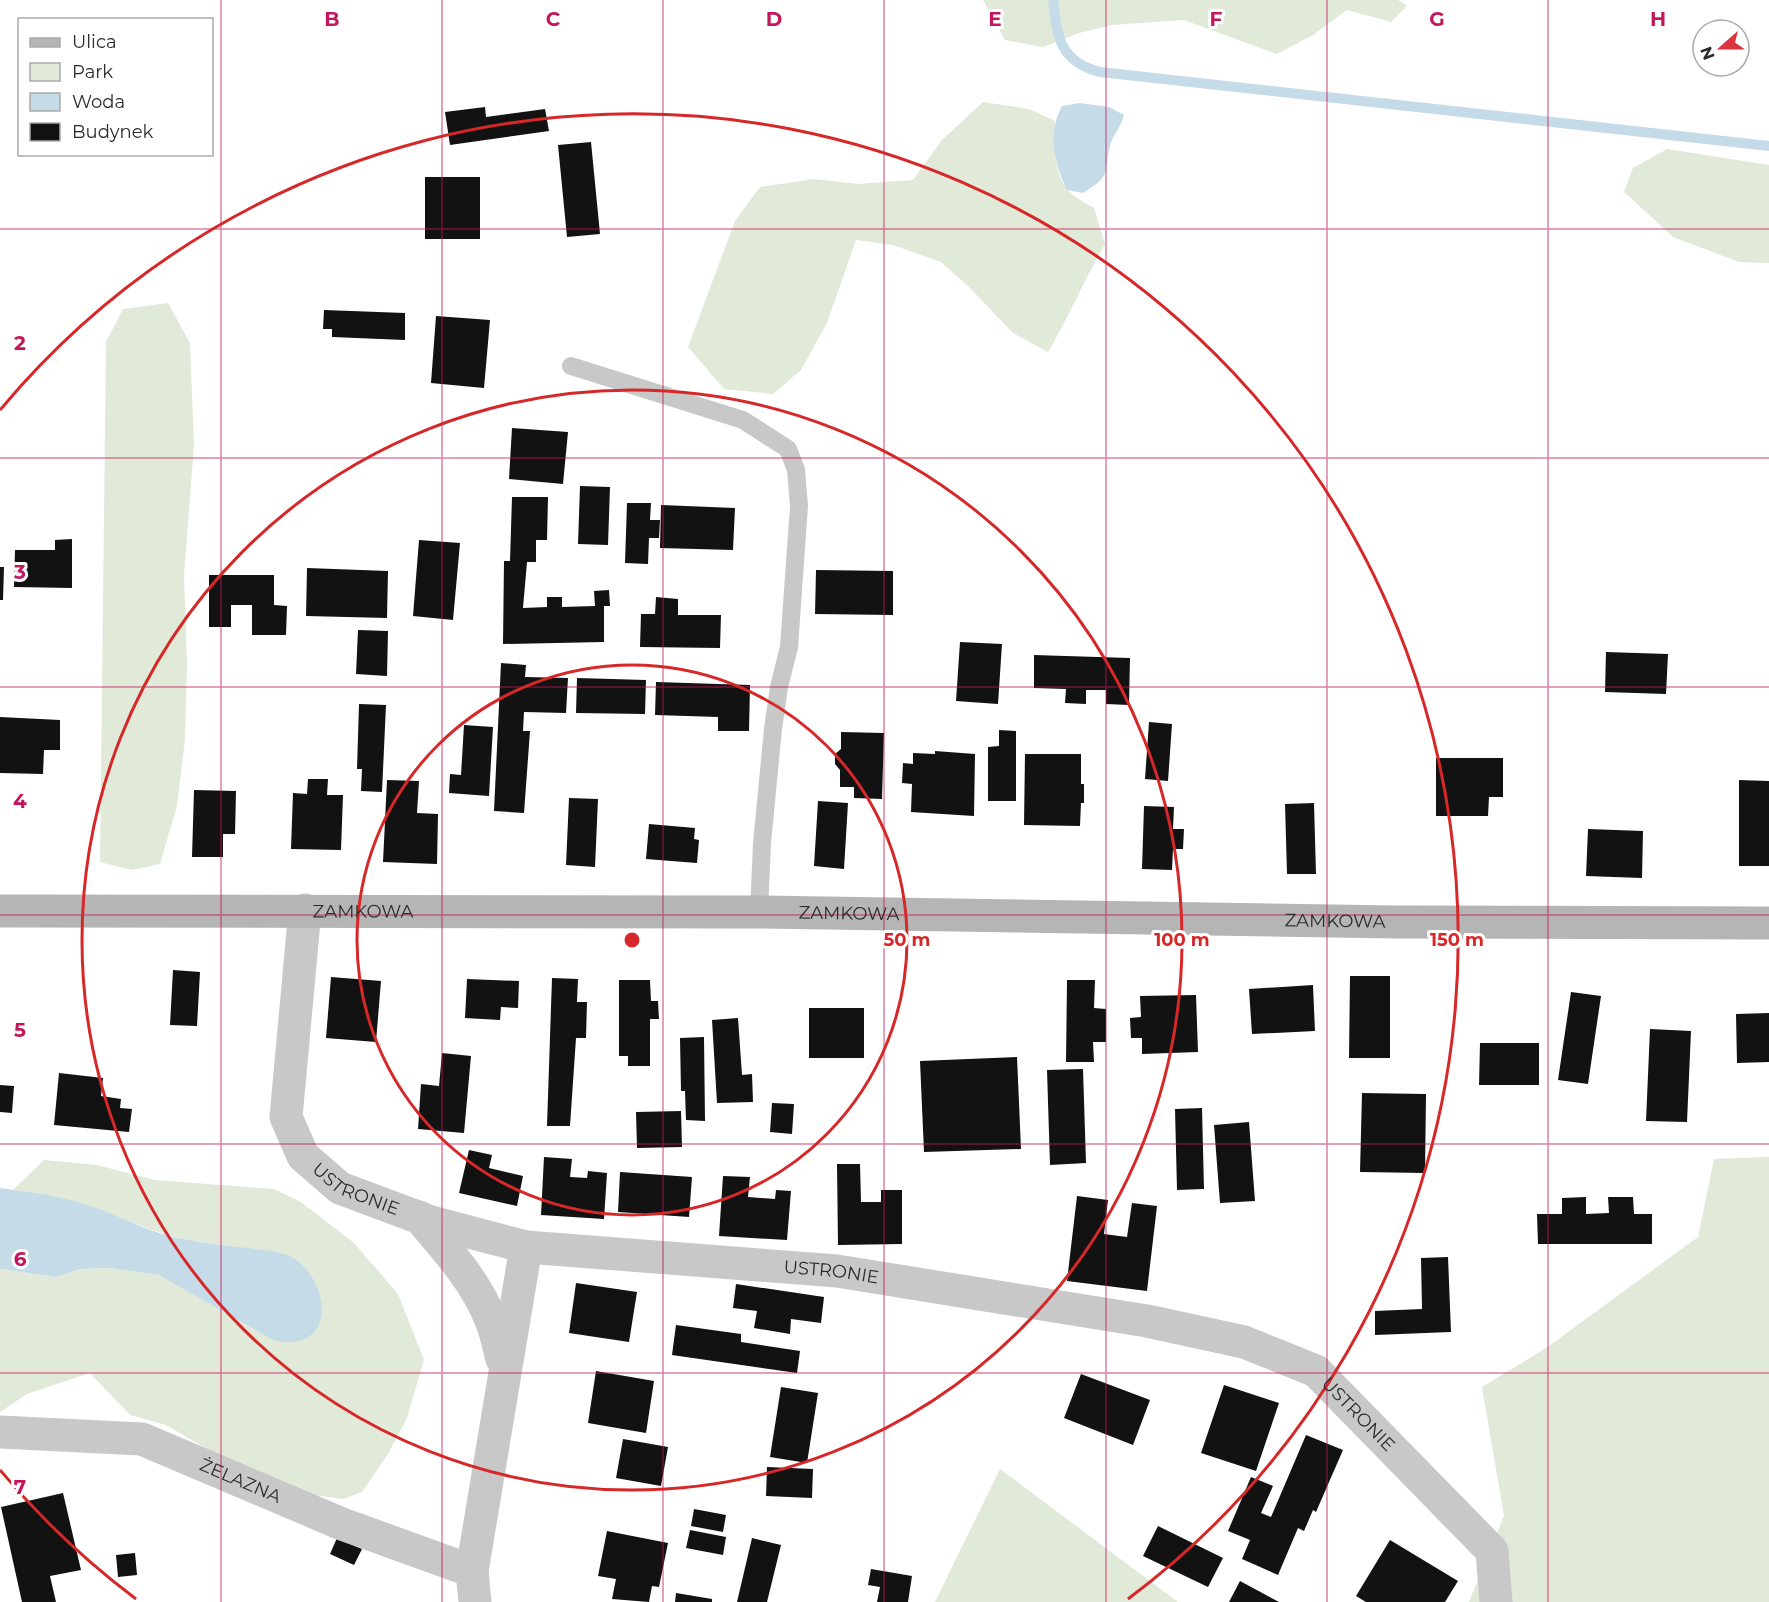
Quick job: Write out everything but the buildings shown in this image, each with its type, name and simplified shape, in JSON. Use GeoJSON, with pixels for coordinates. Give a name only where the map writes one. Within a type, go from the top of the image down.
{"type":"FeatureCollection","features":[{"type":"Feature","properties":{"kind":"street","name":"USTRONIE"},"geometry":{"type":"LineString","coordinates":[[305,910],[286,1117],[303,1156],[340,1188],[419,1217],[526,1246],[837,1271],[1147,1321],[1244,1342],[1316,1371],[1492,1551],[1496,1602]]}},
{"type":"Feature","properties":{"kind":"street","name":"ZAMKOWA"},"geometry":{"type":"LineString","coordinates":[[0,911],[759,912],[1396,922],[1769,922]]}},
{"type":"Feature","properties":{"kind":"street"},"geometry":{"type":"LineString","coordinates":[[419,1217],[455,1259],[472,1285],[490,1317],[504,1365]]}},
{"type":"Feature","properties":{"kind":"street","name":"ŻELAZNA"},"geometry":{"type":"LineString","coordinates":[[0,1432],[142,1439],[342,1524],[474,1587],[504,1365],[526,1246]]}},
{"type":"Feature","properties":{"kind":"lane"},"geometry":{"type":"LineString","coordinates":[[571,366],[743,420],[788,449],[796,470],[799,506],[789,647],[773,729],[762,843],[759,912]]}},
{"type":"Feature","properties":{"kind":"green space"},"geometry":{"type":"Polygon","coordinates":[[[983,0],[1398,0],[1407,6],[1391,22],[1347,10],[1313,35],[1277,54],[1184,20],[1112,25],[1079,33],[1043,47],[1005,40],[983,0]]]}},
{"type":"Feature","properties":{"kind":"green space"},"geometry":{"type":"Polygon","coordinates":[[[983,102],[1029,109],[1055,121],[1054,147],[1059,174],[1070,192],[1094,208],[1105,244],[1048,352],[1013,333],[969,287],[941,262],[893,245],[856,240],[827,323],[801,370],[773,394],[724,389],[688,347],[735,221],[760,187],[813,179],[858,184],[913,180],[942,140],[983,102]]]}},
{"type":"Feature","properties":{"kind":"green space"},"geometry":{"type":"Polygon","coordinates":[[[1667,149],[1769,165],[1769,263],[1739,262],[1673,237],[1624,192],[1633,168],[1667,149]]]}},
{"type":"Feature","properties":{"kind":"green space"},"geometry":{"type":"Polygon","coordinates":[[[168,303],[190,343],[194,445],[184,575],[187,665],[185,739],[177,806],[160,864],[132,870],[100,862],[106,342],[123,309],[168,303]]]}},
{"type":"Feature","properties":{"kind":"green space"},"geometry":{"type":"Polygon","coordinates":[[[1769,1157],[1769,1602],[1469,1602],[1504,1516],[1482,1387],[1546,1348],[1698,1237],[1714,1159],[1769,1157]]]}},
{"type":"Feature","properties":{"kind":"green space"},"geometry":{"type":"Polygon","coordinates":[[[44,1160],[97,1165],[155,1180],[274,1189],[301,1202],[354,1243],[398,1294],[424,1360],[407,1418],[388,1454],[362,1492],[343,1499],[314,1495],[233,1464],[166,1425],[130,1415],[90,1373],[27,1394],[0,1412],[0,1269],[55,1277],[80,1269],[111,1268],[160,1275],[273,1340],[291,1256],[187,1240],[155,1231],[81,1203],[13,1190],[44,1160]]]}},
{"type":"Feature","properties":{"kind":"green space"},"geometry":{"type":"Polygon","coordinates":[[[1000,1469],[1178,1602],[935,1602],[1000,1469]]]}},
{"type":"Feature","properties":{"kind":"water"},"geometry":{"type":"Polygon","coordinates":[[[1080,103],[1109,107],[1124,115],[1110,146],[1105,174],[1083,193],[1067,190],[1054,148],[1057,116],[1062,106],[1080,103]]]}},
{"type":"Feature","properties":{"kind":"water"},"geometry":{"type":"Polygon","coordinates":[[[0,1188],[71,1200],[178,1238],[268,1251],[292,1257],[306,1269],[321,1299],[322,1314],[318,1327],[308,1337],[294,1342],[273,1340],[159,1275],[111,1268],[80,1269],[56,1277],[0,1269],[0,1188]]]}},
{"type":"Feature","properties":{"kind":"waterway"},"geometry":{"type":"LineString","coordinates":[[1053,0],[1056,25],[1063,46],[1076,62],[1100,72],[1769,146]]}}]}
